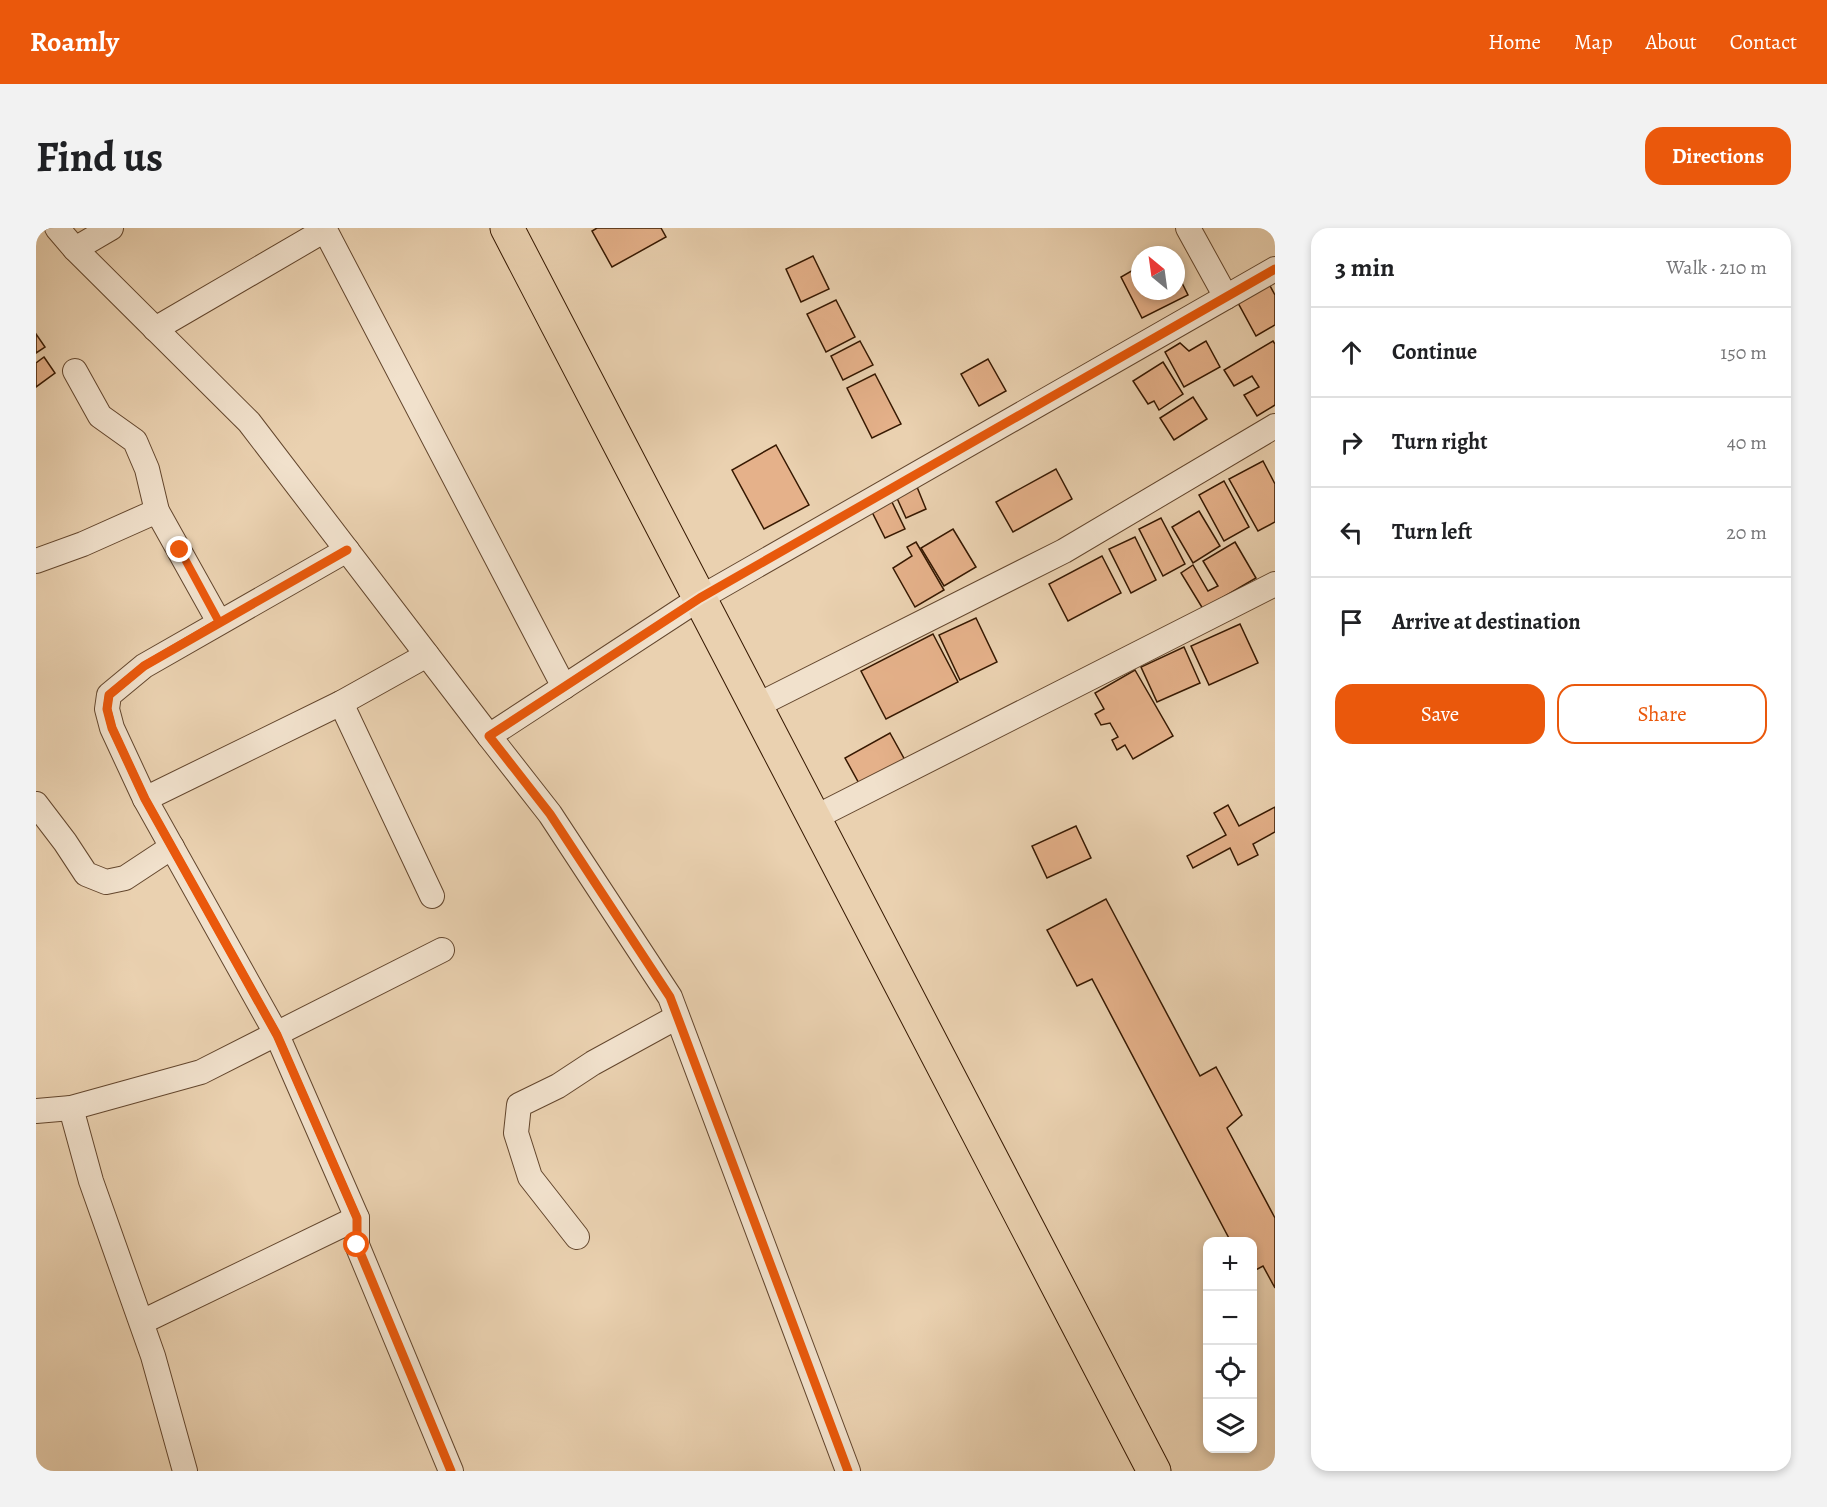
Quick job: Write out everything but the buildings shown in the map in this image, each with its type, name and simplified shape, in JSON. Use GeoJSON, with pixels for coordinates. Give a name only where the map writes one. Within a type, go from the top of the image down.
{"type":"FeatureCollection","features":[{"type":"Feature","properties":{"kind":"highway"},"geometry":{"type":"LineString","coordinates":[[507,228],[1154,1471]]}},
{"type":"Feature","properties":{"kind":"street"},"geometry":{"type":"LineString","coordinates":[[57,228],[75,249],[249,422],[550,814],[670,998],[848,1471]]}},
{"type":"Feature","properties":{"kind":"street"},"geometry":{"type":"LineString","coordinates":[[75,249],[111,228]]}},
{"type":"Feature","properties":{"kind":"street"},"geometry":{"type":"LineString","coordinates":[[1188,228],[1226,297]]}},
{"type":"Feature","properties":{"kind":"street"},"geometry":{"type":"LineString","coordinates":[[155,329],[324,229],[564,687]]}},
{"type":"Feature","properties":{"kind":"street"},"geometry":{"type":"LineString","coordinates":[[489,736],[700,598],[1275,269]]}},
{"type":"Feature","properties":{"kind":"street"},"geometry":{"type":"LineString","coordinates":[[75,371],[100,416],[135,441],[147,469],[157,511],[219,622]]}},
{"type":"Feature","properties":{"kind":"street"},"geometry":{"type":"LineString","coordinates":[[756,706],[1064,551],[1275,426]]}},
{"type":"Feature","properties":{"kind":"street"},"geometry":{"type":"LineString","coordinates":[[36,561],[83,544],[157,511]]}},
{"type":"Feature","properties":{"kind":"street"},"geometry":{"type":"LineString","coordinates":[[347,550],[144,666],[109,695],[107,708],[112,728],[145,799],[277,1035],[357,1218],[357,1245],[451,1471]]}},
{"type":"Feature","properties":{"kind":"street"},"geometry":{"type":"LineString","coordinates":[[814,818],[1275,584]]}},
{"type":"Feature","properties":{"kind":"street"},"geometry":{"type":"LineString","coordinates":[[145,799],[340,703],[427,655]]}},
{"type":"Feature","properties":{"kind":"street"},"geometry":{"type":"LineString","coordinates":[[340,703],[432,896]]}},
{"type":"Feature","properties":{"kind":"street"},"geometry":{"type":"LineString","coordinates":[[36,804],[86,874],[106,882],[125,878],[172,847]]}},
{"type":"Feature","properties":{"kind":"street"},"geometry":{"type":"LineString","coordinates":[[36,1111],[71,1108],[201,1072],[442,950]]}},
{"type":"Feature","properties":{"kind":"street"},"geometry":{"type":"LineString","coordinates":[[577,1237],[530,1177],[516,1133],[519,1105],[558,1086],[593,1063],[677,1017]]}},
{"type":"Feature","properties":{"kind":"street"},"geometry":{"type":"LineString","coordinates":[[71,1108],[91,1181],[153,1356],[184,1471]]}},
{"type":"Feature","properties":{"kind":"street"},"geometry":{"type":"LineString","coordinates":[[141,1322],[357,1218]]}},
{"type":"Feature","properties":{"kind":"cycle path"},"geometry":{"type":"LineString","coordinates":[[848,1471],[670,997],[550,814],[489,736],[700,598],[1275,269]]}},
{"type":"Feature","properties":{"kind":"cycle path"},"geometry":{"type":"LineString","coordinates":[[347,550],[144,666],[109,695],[107,709],[112,728],[145,799],[277,1035],[357,1218],[357,1245],[451,1471]]}},
{"type":"Feature","properties":{"kind":"route"},"geometry":{"type":"LineString","coordinates":[[180,550],[219,622],[144,666],[109,695],[107,708],[112,728],[145,799],[277,1035],[357,1218],[357,1245]]}}]}
